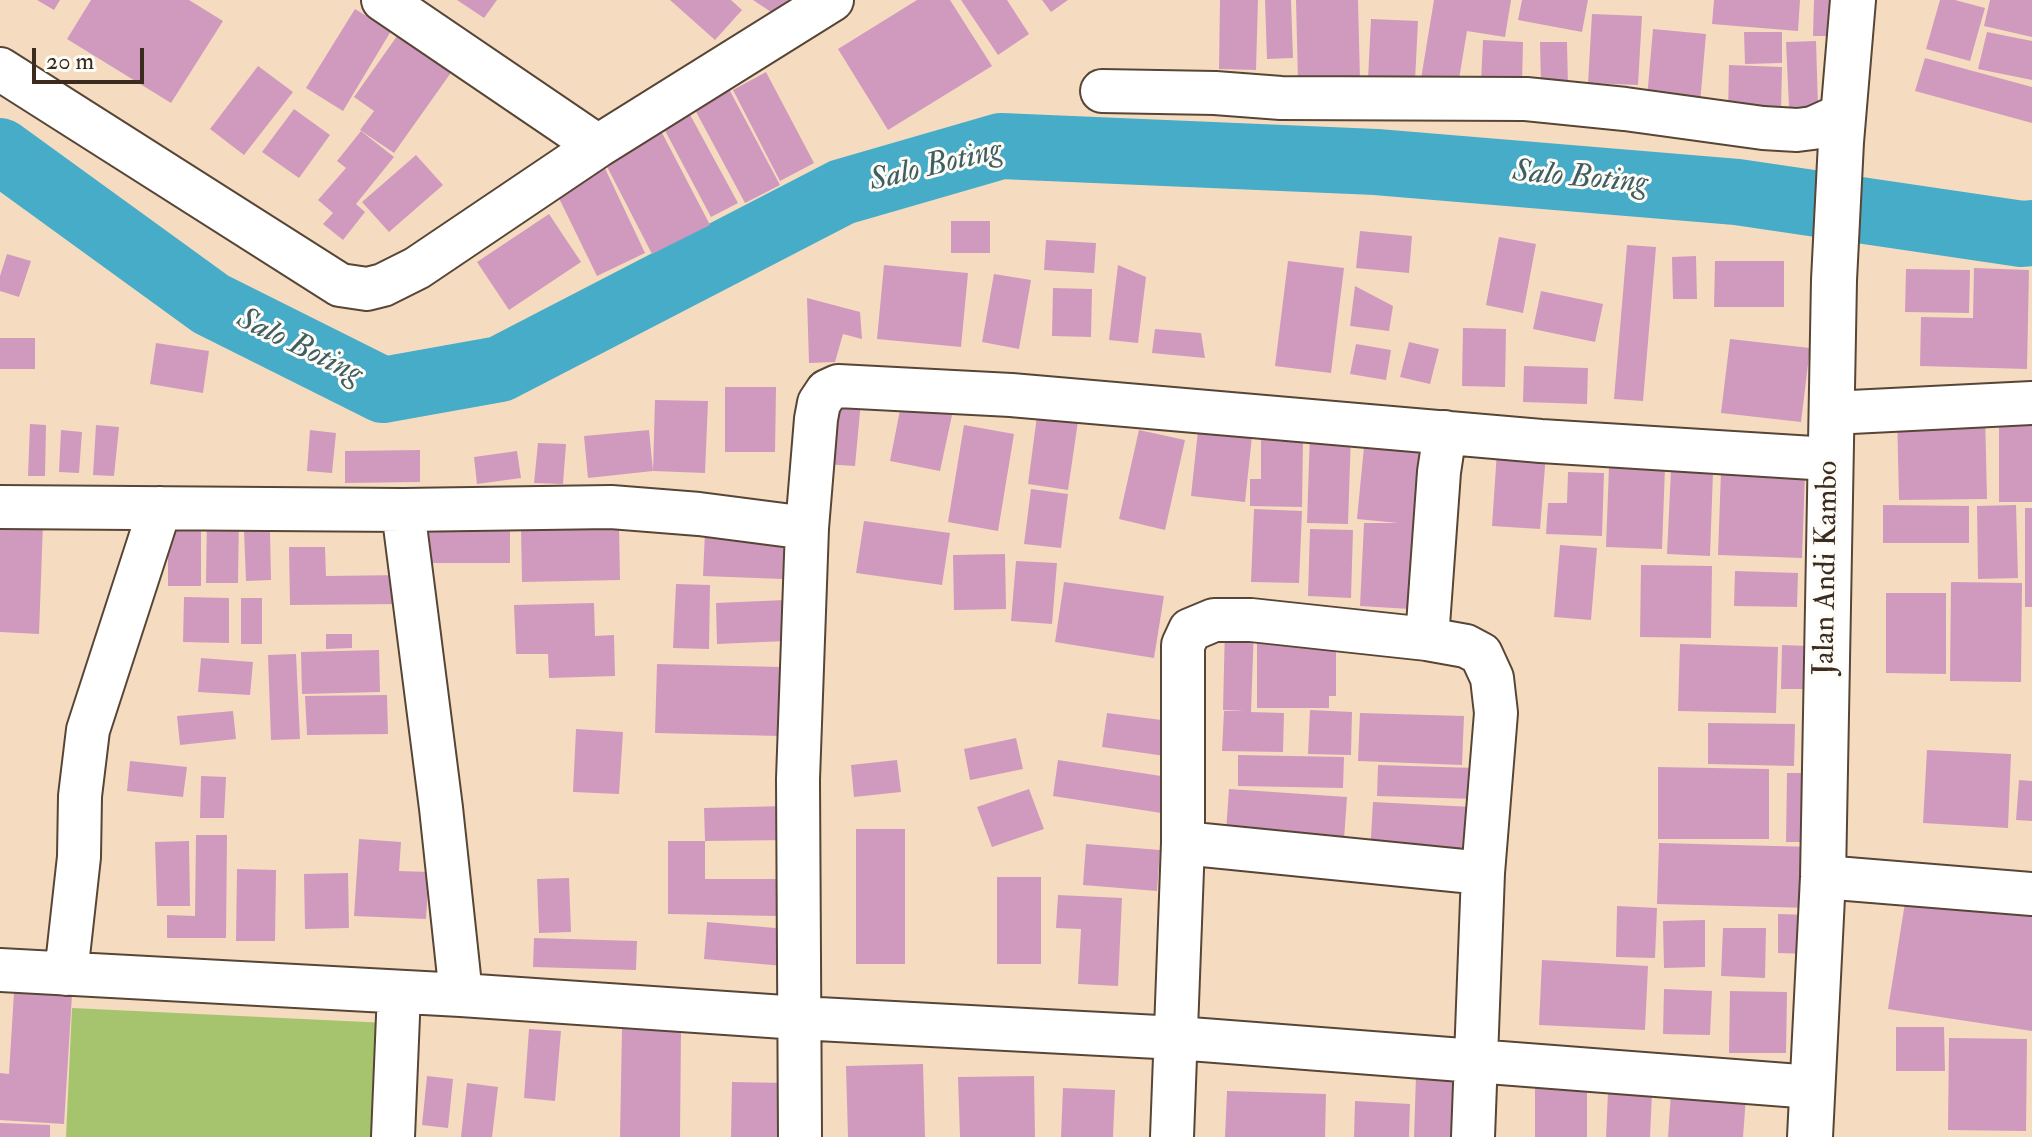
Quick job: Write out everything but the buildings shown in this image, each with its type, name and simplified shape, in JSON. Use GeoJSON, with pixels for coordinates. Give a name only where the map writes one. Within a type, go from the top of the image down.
{"type":"FeatureCollection","features":[{"type":"Feature","properties":{"kind":"street"},"geometry":{"type":"LineString","coordinates":[[383,0],[598,146]]}},
{"type":"Feature","properties":{"kind":"street"},"geometry":{"type":"LineString","coordinates":[[0,69],[340,285],[367,289],[383,285],[417,268],[598,146],[832,0]]}},
{"type":"Feature","properties":{"kind":"street","name":"Jalan Andi Kambo"},"geometry":{"type":"LineString","coordinates":[[1810,1137],[1823,877],[1834,280],[1853,0]]}},
{"type":"Feature","properties":{"kind":"street"},"geometry":{"type":"LineString","coordinates":[[1102,91],[1215,93],[1281,98],[1526,99],[1763,128],[1842,128]]}},
{"type":"Feature","properties":{"kind":"street"},"geometry":{"type":"LineString","coordinates":[[800,1137],[798,779],[807,528],[816,419],[819,403],[827,391],[838,386],[1011,395],[1541,441],[1829,459]]}},
{"type":"Feature","properties":{"kind":"street"},"geometry":{"type":"LineString","coordinates":[[1831,413],[2032,403]]}},
{"type":"Feature","properties":{"kind":"street"},"geometry":{"type":"LineString","coordinates":[[1427,639],[1439,472],[1445,432]]}},
{"type":"Feature","properties":{"kind":"street"},"geometry":{"type":"LineString","coordinates":[[0,507],[403,510],[611,507],[699,514],[807,528]]}},
{"type":"Feature","properties":{"kind":"street"},"geometry":{"type":"LineString","coordinates":[[66,974],[79,857],[80,796],[88,730],[160,508]]}},
{"type":"Feature","properties":{"kind":"street"},"geometry":{"type":"LineString","coordinates":[[403,510],[438,777],[461,995]]}},
{"type":"Feature","properties":{"kind":"street"},"geometry":{"type":"LineString","coordinates":[[1172,1137],[1183,843],[1183,645],[1190,630],[1214,620],[1251,620],[1427,639],[1466,646],[1481,654],[1492,678],[1496,713],[1483,873],[1473,1137]]}},
{"type":"Feature","properties":{"kind":"street"},"geometry":{"type":"LineString","coordinates":[[1183,843],[1483,873]]}},
{"type":"Feature","properties":{"kind":"street"},"geometry":{"type":"LineString","coordinates":[[1823,877],[2032,894]]}},
{"type":"Feature","properties":{"kind":"street"},"geometry":{"type":"LineString","coordinates":[[0,970],[1177,1038],[1812,1087]]}},
{"type":"Feature","properties":{"kind":"street"},"geometry":{"type":"LineString","coordinates":[[393,1137],[399,992]]}},
{"type":"Feature","properties":{"kind":"green space"},"geometry":{"type":"Polygon","coordinates":[[[72,1008],[387,1023],[381,1137],[66,1137],[72,1008]]]}},
{"type":"Feature","properties":{"kind":"waterway","name":"Salo Boting"},"geometry":{"type":"LineString","coordinates":[[0,151],[211,304],[383,390],[500,369],[842,192],[1001,146],[1376,162],[1737,192],[2032,233]]}}]}
